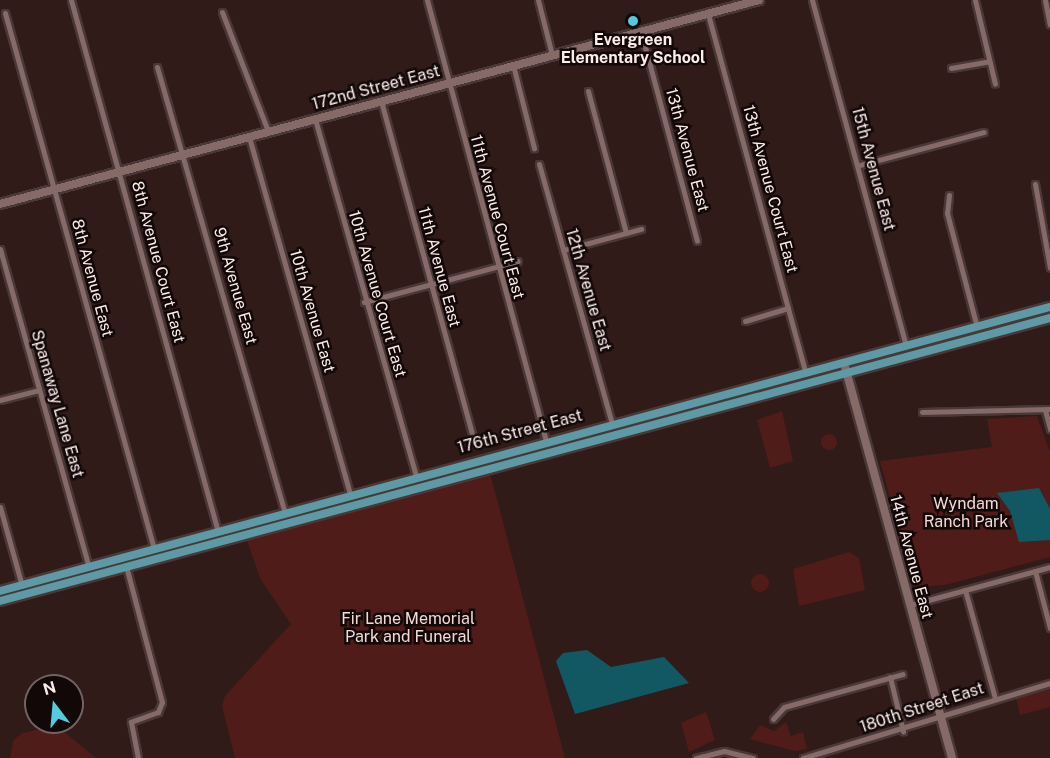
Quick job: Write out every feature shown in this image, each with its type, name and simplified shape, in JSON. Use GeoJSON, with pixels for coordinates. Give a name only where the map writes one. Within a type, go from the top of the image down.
{"type":"FeatureCollection","features":[{"type":"Feature","properties":{"kind":"main road","name":"176th Street East"},"geometry":{"type":"LineString","coordinates":[[0,591],[416,475],[1050,307]]}},
{"type":"Feature","properties":{"kind":"main road"},"geometry":{"type":"LineString","coordinates":[[1021,315],[1024,325]]}},
{"type":"Feature","properties":{"kind":"main road","name":"176th Street East"},"geometry":{"type":"LineString","coordinates":[[0,601],[498,464],[1050,318]]}},
{"type":"Feature","properties":{"kind":"main road"},"geometry":{"type":"LineString","coordinates":[[736,401],[805,372]]}},
{"type":"Feature","properties":{"kind":"main road"},"geometry":{"type":"LineString","coordinates":[[498,464],[546,440]]}},
{"type":"Feature","properties":{"kind":"main road"},"geometry":{"type":"LineString","coordinates":[[176,552],[218,532]]}},
{"type":"Feature","properties":{"kind":"main road"},"geometry":{"type":"LineString","coordinates":[[111,570],[154,549]]}},
{"type":"Feature","properties":{"kind":"street","name":"8th Avenue Court East"},"geometry":{"type":"LineString","coordinates":[[71,0],[218,532]]}},
{"type":"Feature","properties":{"kind":"street","name":"11th Avenue Court East"},"geometry":{"type":"LineString","coordinates":[[427,0],[495,267],[546,440]]}},
{"type":"Feature","properties":{"kind":"street"},"geometry":{"type":"LineString","coordinates":[[538,0],[552,55]]}},
{"type":"Feature","properties":{"kind":"street","name":"172nd Street East"},"geometry":{"type":"LineString","coordinates":[[0,204],[708,14],[744,2],[759,0]]}},
{"type":"Feature","properties":{"kind":"street","name":"15th Avenue East"},"geometry":{"type":"LineString","coordinates":[[812,0],[860,165],[906,345]]}},
{"type":"Feature","properties":{"kind":"street"},"geometry":{"type":"LineString","coordinates":[[975,0],[995,84]]}},
{"type":"Feature","properties":{"kind":"street"},"geometry":{"type":"LineString","coordinates":[[1045,0],[1050,25]]}},
{"type":"Feature","properties":{"kind":"street"},"geometry":{"type":"LineString","coordinates":[[222,12],[268,131]]}},
{"type":"Feature","properties":{"kind":"street","name":"8th Avenue East"},"geometry":{"type":"LineString","coordinates":[[5,14],[154,549]]}},
{"type":"Feature","properties":{"kind":"street","name":"13th Avenue Court East"},"geometry":{"type":"LineString","coordinates":[[708,14],[805,372]]}},
{"type":"Feature","properties":{"kind":"street","name":"13th Avenue East"},"geometry":{"type":"LineString","coordinates":[[641,32],[697,241]]}},
{"type":"Feature","properties":{"kind":"street"},"geometry":{"type":"LineString","coordinates":[[951,68],[989,61]]}},
{"type":"Feature","properties":{"kind":"street"},"geometry":{"type":"LineString","coordinates":[[513,65],[534,148]]}},
{"type":"Feature","properties":{"kind":"street","name":"9th Avenue East"},"geometry":{"type":"LineString","coordinates":[[157,67],[184,154],[285,512]]}},
{"type":"Feature","properties":{"kind":"street"},"geometry":{"type":"LineString","coordinates":[[588,91],[626,233]]}},
{"type":"Feature","properties":{"kind":"street","name":"11th Avenue East"},"geometry":{"type":"LineString","coordinates":[[381,101],[429,284],[474,440]]}},
{"type":"Feature","properties":{"kind":"street","name":"10th Avenue Court East"},"geometry":{"type":"LineString","coordinates":[[315,119],[364,302],[416,475]]}},
{"type":"Feature","properties":{"kind":"street"},"geometry":{"type":"LineString","coordinates":[[860,165],[984,132]]}},
{"type":"Feature","properties":{"kind":"street","name":"10th Avenue East"},"geometry":{"type":"LineString","coordinates":[[249,137],[350,493]]}},
{"type":"Feature","properties":{"kind":"street","name":"12th Avenue East"},"geometry":{"type":"LineString","coordinates":[[539,164],[612,423]]}},
{"type":"Feature","properties":{"kind":"street"},"geometry":{"type":"LineString","coordinates":[[1035,184],[1050,268]]}},
{"type":"Feature","properties":{"kind":"street"},"geometry":{"type":"LineString","coordinates":[[949,195],[947,213],[977,327]]}},
{"type":"Feature","properties":{"kind":"street"},"geometry":{"type":"LineString","coordinates":[[563,250],[641,229]]}},
{"type":"Feature","properties":{"kind":"street","name":"Spanaway Lane East"},"geometry":{"type":"LineString","coordinates":[[0,249],[89,567]]}},
{"type":"Feature","properties":{"kind":"street"},"geometry":{"type":"LineString","coordinates":[[364,302],[519,261]]}},
{"type":"Feature","properties":{"kind":"street"},"geometry":{"type":"LineString","coordinates":[[745,321],[788,308]]}},
{"type":"Feature","properties":{"kind":"street","name":"14th Avenue East"},"geometry":{"type":"LineString","coordinates":[[843,363],[952,758]]}},
{"type":"Feature","properties":{"kind":"street"},"geometry":{"type":"LineString","coordinates":[[0,400],[39,390]]}},
{"type":"Feature","properties":{"kind":"street"},"geometry":{"type":"LineString","coordinates":[[922,412],[1047,410],[1050,429]]}},
{"type":"Feature","properties":{"kind":"street"},"geometry":{"type":"LineString","coordinates":[[0,507],[22,586]]}},
{"type":"Feature","properties":{"kind":"street"},"geometry":{"type":"LineString","coordinates":[[126,566],[162,702],[158,712],[132,722],[138,758]]}},
{"type":"Feature","properties":{"kind":"street"},"geometry":{"type":"LineString","coordinates":[[910,605],[1050,567]]}},
{"type":"Feature","properties":{"kind":"street"},"geometry":{"type":"LineString","coordinates":[[1035,571],[1050,628]]}},
{"type":"Feature","properties":{"kind":"street"},"geometry":{"type":"LineString","coordinates":[[965,590],[995,698]]}},
{"type":"Feature","properties":{"kind":"street"},"geometry":{"type":"LineString","coordinates":[[773,719],[784,707],[903,674]]}},
{"type":"Feature","properties":{"kind":"street"},"geometry":{"type":"LineString","coordinates":[[890,677],[903,731]]}},
{"type":"Feature","properties":{"kind":"street","name":"180th Street East"},"geometry":{"type":"LineString","coordinates":[[803,758],[903,731],[940,714],[1050,683]]}},
{"type":"Feature","properties":{"kind":"street"},"geometry":{"type":"LineString","coordinates":[[696,758],[724,751],[753,758]]}},
{"type":"Feature","properties":{"kind":"green space"},"geometry":{"type":"Polygon","coordinates":[[[782,411],[793,461],[770,468],[757,420],[782,411]]]}},
{"type":"Feature","properties":{"kind":"green space","name":"Wyndam Ranch Park"},"geometry":{"type":"Polygon","coordinates":[[[1037,416],[1050,452],[1050,557],[945,585],[914,587],[880,461],[992,447],[987,419],[1037,416]]]}},
{"type":"Feature","properties":{"kind":"green space"},"geometry":{"type":"Polygon","coordinates":[[[829,434],[835,436],[837,442],[835,448],[829,450],[823,448],[821,442],[823,436],[829,434]]]}},
{"type":"Feature","properties":{"kind":"green space","name":"Fir Lane Memorial Park and Funeral"},"geometry":{"type":"Polygon","coordinates":[[[490,473],[565,758],[235,758],[222,706],[225,696],[291,624],[261,580],[246,538],[490,473]]]}},
{"type":"Feature","properties":{"kind":"green space"},"geometry":{"type":"Polygon","coordinates":[[[849,552],[859,558],[865,590],[799,606],[793,569],[849,552]]]}},
{"type":"Feature","properties":{"kind":"green space"},"geometry":{"type":"Polygon","coordinates":[[[760,574],[766,577],[769,583],[766,589],[760,592],[754,589],[751,583],[754,577],[760,574]]]}},
{"type":"Feature","properties":{"kind":"green space"},"geometry":{"type":"Polygon","coordinates":[[[1050,688],[1050,707],[1020,715],[1016,698],[1050,688]]]}},
{"type":"Feature","properties":{"kind":"green space"},"geometry":{"type":"Polygon","coordinates":[[[706,712],[715,740],[689,752],[681,723],[706,712]]]}},
{"type":"Feature","properties":{"kind":"green space"},"geometry":{"type":"Polygon","coordinates":[[[786,722],[791,736],[803,732],[807,749],[795,751],[750,739],[760,725],[774,731],[786,722]]]}},
{"type":"Feature","properties":{"kind":"green space"},"geometry":{"type":"Polygon","coordinates":[[[22,733],[67,734],[96,758],[10,758],[13,741],[22,733]]]}},
{"type":"Feature","properties":{"kind":"water"},"geometry":{"type":"Polygon","coordinates":[[[1039,488],[1050,509],[1050,540],[1019,542],[1010,511],[997,493],[1039,488]]]}},
{"type":"Feature","properties":{"kind":"water"},"geometry":{"type":"Polygon","coordinates":[[[587,650],[611,667],[664,657],[689,683],[575,714],[556,661],[563,653],[587,650]]]}},
{"type":"Feature","properties":{"kind":"place","name":"Evergreen Elementary School"},"geometry":{"type":"Point","coordinates":[633,21]}}]}
